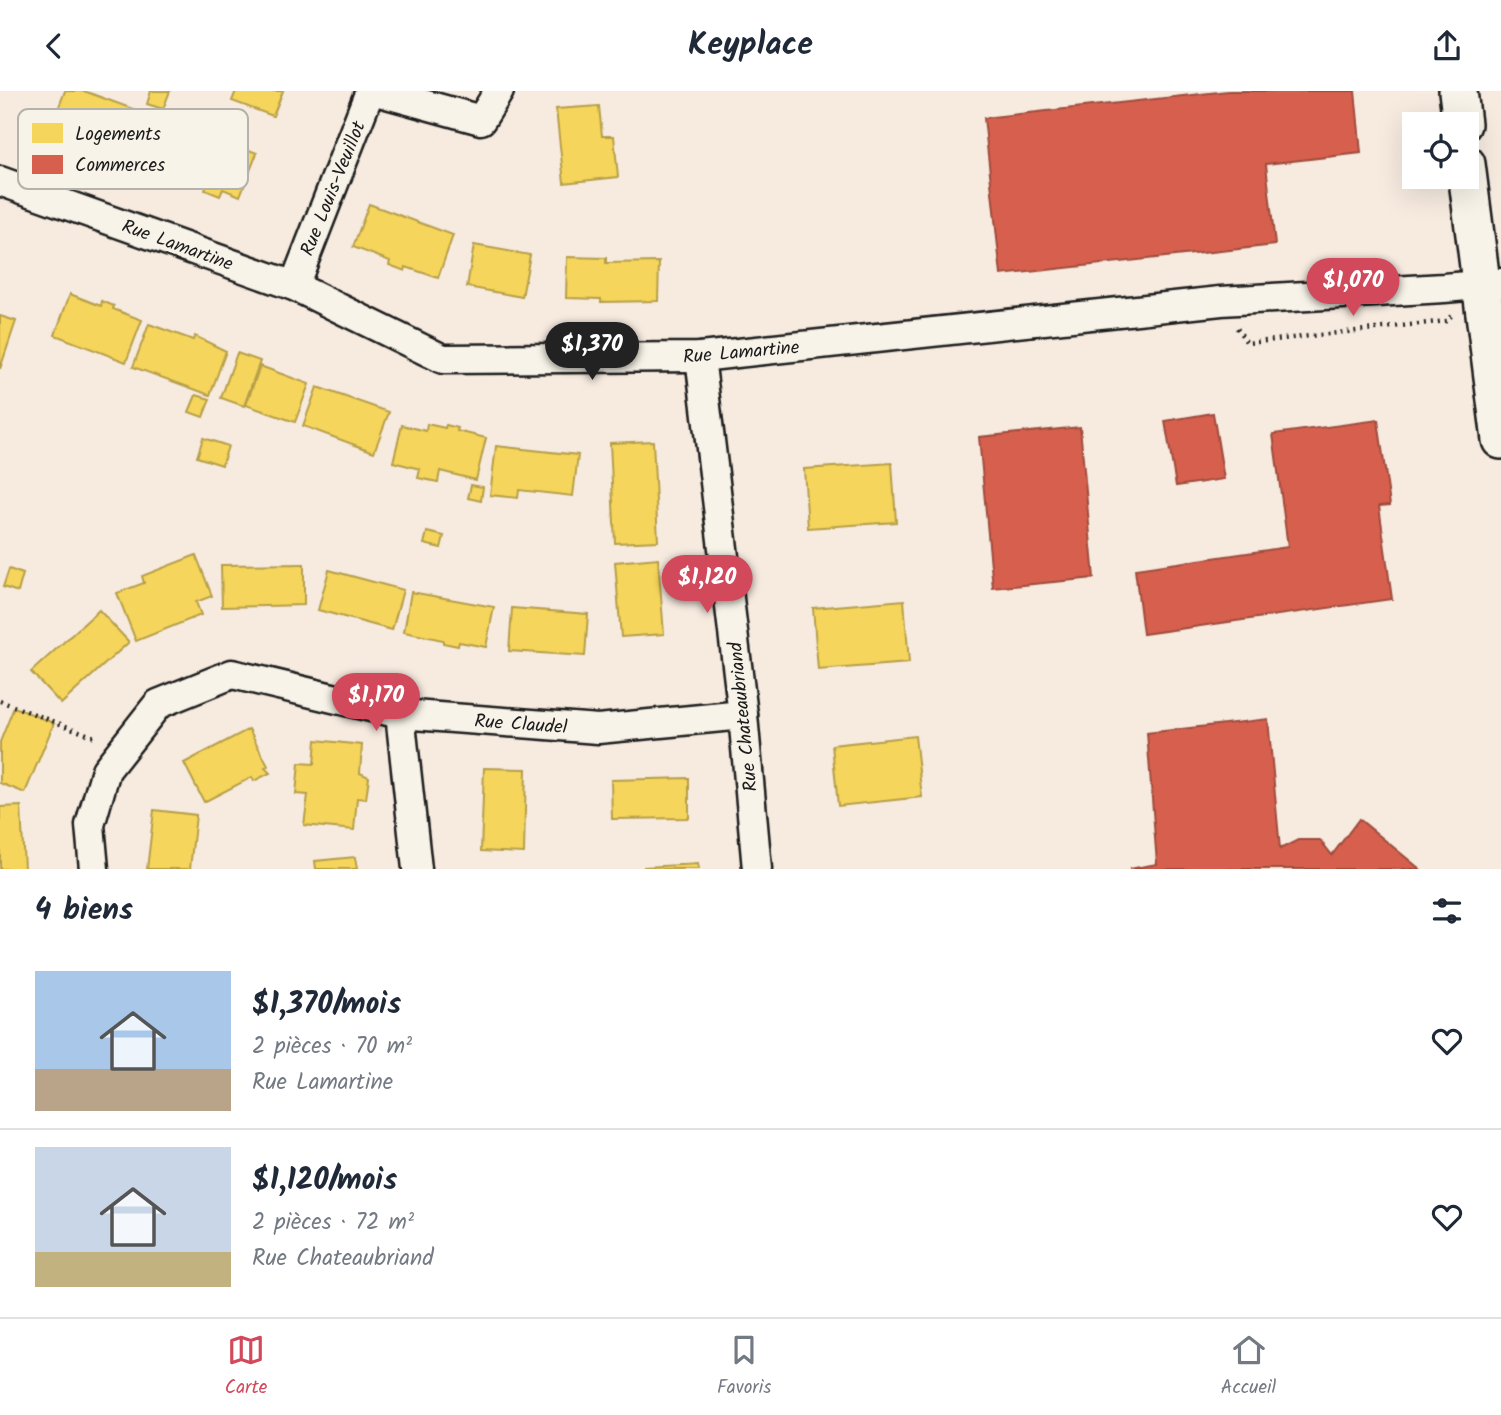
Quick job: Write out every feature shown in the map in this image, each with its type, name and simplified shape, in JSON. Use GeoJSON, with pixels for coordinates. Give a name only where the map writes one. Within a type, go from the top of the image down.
{"type":"FeatureCollection","features":[{"type":"Feature","properties":{"kind":"main road"},"geometry":{"type":"LineString","coordinates":[[1458,91],[1461,112]]}},
{"type":"Feature","properties":{"kind":"main road"},"geometry":{"type":"LineString","coordinates":[[1471,189],[1490,284],[1501,440]]}},
{"type":"Feature","properties":{"kind":"street","name":"Rue Louis-Veuillot"},"geometry":{"type":"LineString","coordinates":[[294,286],[370,91]]}},
{"type":"Feature","properties":{"kind":"street"},"geometry":{"type":"LineString","coordinates":[[376,91],[481,120],[499,91]]}},
{"type":"Feature","properties":{"kind":"street","name":"Rue Lamartine"},"geometry":{"type":"LineString","coordinates":[[0,181],[18,187]]}},
{"type":"Feature","properties":{"kind":"street","name":"Rue Lamartine"},"geometry":{"type":"LineString","coordinates":[[22,189],[294,286],[443,359],[700,357],[1221,301],[1490,284]]}},
{"type":"Feature","properties":{"kind":"street","name":"Rue Chateaubriand"},"geometry":{"type":"LineString","coordinates":[[700,357],[743,715],[757,869]]}},
{"type":"Feature","properties":{"kind":"street","name":"Rue Claudel"},"geometry":{"type":"LineString","coordinates":[[94,869],[90,825],[106,770],[158,704],[232,674],[400,714],[598,729],[743,715]]}},
{"type":"Feature","properties":{"kind":"street"},"geometry":{"type":"LineString","coordinates":[[400,714],[417,869]]}},
{"type":"Feature","properties":{"kind":"path"},"geometry":{"type":"LineString","coordinates":[[1221,301],[1247,343],[1447,321],[1490,284]]}},
{"type":"Feature","properties":{"kind":"path"},"geometry":{"type":"LineString","coordinates":[[0,701],[124,748]]}},
{"type":"Feature","properties":{"kind":"building: Logements"},"geometry":{"type":"Polygon","coordinates":[[[65,91],[84,91],[133,109],[58,109],[65,91]]]}},
{"type":"Feature","properties":{"kind":"building: Logements"},"geometry":{"type":"Polygon","coordinates":[[[151,91],[170,91],[163,109],[147,104],[151,91]]]}},
{"type":"Feature","properties":{"kind":"building: Logements"},"geometry":{"type":"Polygon","coordinates":[[[236,91],[283,91],[273,116],[232,101],[236,91]]]}},
{"type":"Feature","properties":{"kind":"building: Logements"},"geometry":{"type":"Polygon","coordinates":[[[599,106],[602,136],[614,136],[618,177],[564,183],[556,109],[599,106]]]}},
{"type":"Feature","properties":{"kind":"building: Logements"},"geometry":{"type":"Polygon","coordinates":[[[248,150],[257,153],[248,176],[248,150]]]}},
{"type":"Feature","properties":{"kind":"building: Logements"},"geometry":{"type":"Polygon","coordinates":[[[205,189],[223,189],[220,196],[205,189]]]}},
{"type":"Feature","properties":{"kind":"building: Logements"},"geometry":{"type":"Polygon","coordinates":[[[223,189],[243,189],[240,196],[223,189]]]}},
{"type":"Feature","properties":{"kind":"building: Logements"},"geometry":{"type":"Polygon","coordinates":[[[369,204],[453,235],[438,278],[406,267],[405,271],[389,265],[390,261],[353,247],[369,204]]]}},
{"type":"Feature","properties":{"kind":"building: Logements"},"geometry":{"type":"Polygon","coordinates":[[[474,245],[530,255],[522,297],[467,287],[474,245]]]}},
{"type":"Feature","properties":{"kind":"building: Logements"},"geometry":{"type":"Polygon","coordinates":[[[567,257],[606,258],[606,263],[659,262],[658,301],[601,302],[601,299],[566,298],[567,257]]]}},
{"type":"Feature","properties":{"kind":"building: Logements"},"geometry":{"type":"Polygon","coordinates":[[[70,294],[101,306],[102,301],[114,306],[113,309],[142,320],[126,362],[55,335],[70,294]]]}},
{"type":"Feature","properties":{"kind":"building: Logements"},"geometry":{"type":"Polygon","coordinates":[[[0,316],[16,321],[0,369],[0,316]]]}},
{"type":"Feature","properties":{"kind":"building: Logements"},"geometry":{"type":"Polygon","coordinates":[[[149,324],[193,340],[195,336],[226,351],[210,395],[133,367],[149,324]]]}},
{"type":"Feature","properties":{"kind":"building: Logements"},"geometry":{"type":"Polygon","coordinates":[[[237,353],[260,361],[244,406],[221,398],[237,353]]]}},
{"type":"Feature","properties":{"kind":"building: Logements"},"geometry":{"type":"Polygon","coordinates":[[[260,366],[309,384],[295,422],[246,405],[260,366]]]}},
{"type":"Feature","properties":{"kind":"building: Logements"},"geometry":{"type":"Polygon","coordinates":[[[317,387],[389,412],[374,452],[303,426],[317,387]]]}},
{"type":"Feature","properties":{"kind":"building: Logements"},"geometry":{"type":"Polygon","coordinates":[[[196,395],[210,399],[203,417],[189,412],[196,395]]]}},
{"type":"Feature","properties":{"kind":"building: Logements"},"geometry":{"type":"Polygon","coordinates":[[[427,424],[445,428],[446,425],[458,428],[457,431],[486,438],[476,480],[440,471],[438,482],[418,478],[420,469],[393,462],[402,425],[426,431],[427,424]]]}},
{"type":"Feature","properties":{"kind":"building: Logements"},"geometry":{"type":"Polygon","coordinates":[[[203,438],[228,446],[222,465],[197,457],[203,438]]]}},
{"type":"Feature","properties":{"kind":"building: Logements"},"geometry":{"type":"Polygon","coordinates":[[[653,441],[658,541],[615,543],[610,443],[653,441]]]}},
{"type":"Feature","properties":{"kind":"building: Logements"},"geometry":{"type":"Polygon","coordinates":[[[496,446],[578,455],[573,496],[519,490],[518,498],[490,495],[496,446]]]}},
{"type":"Feature","properties":{"kind":"building: Logements"},"geometry":{"type":"Polygon","coordinates":[[[892,463],[896,522],[808,528],[804,469],[892,463]]]}},
{"type":"Feature","properties":{"kind":"building: Logements"},"geometry":{"type":"Polygon","coordinates":[[[471,485],[483,487],[481,501],[468,498],[471,485]]]}},
{"type":"Feature","properties":{"kind":"building: Logements"},"geometry":{"type":"Polygon","coordinates":[[[427,532],[444,536],[441,548],[424,544],[427,532]]]}},
{"type":"Feature","properties":{"kind":"building: Logements"},"geometry":{"type":"Polygon","coordinates":[[[196,555],[212,596],[196,602],[201,615],[136,641],[117,593],[144,583],[142,576],[196,555]]]}},
{"type":"Feature","properties":{"kind":"building: Logements"},"geometry":{"type":"Polygon","coordinates":[[[658,558],[664,634],[621,637],[615,562],[658,558]]]}},
{"type":"Feature","properties":{"kind":"building: Logements"},"geometry":{"type":"Polygon","coordinates":[[[304,564],[304,605],[222,607],[221,565],[304,564]]]}},
{"type":"Feature","properties":{"kind":"building: Logements"},"geometry":{"type":"Polygon","coordinates":[[[9,569],[23,574],[18,592],[3,587],[9,569]]]}},
{"type":"Feature","properties":{"kind":"building: Logements"},"geometry":{"type":"Polygon","coordinates":[[[329,570],[403,590],[392,630],[318,610],[329,570]]]}},
{"type":"Feature","properties":{"kind":"building: Logements"},"geometry":{"type":"Polygon","coordinates":[[[411,592],[494,607],[486,647],[459,642],[458,646],[404,632],[411,592]]]}},
{"type":"Feature","properties":{"kind":"building: Logements"},"geometry":{"type":"Polygon","coordinates":[[[904,600],[909,663],[818,670],[813,608],[904,600]]]}},
{"type":"Feature","properties":{"kind":"building: Logements"},"geometry":{"type":"Polygon","coordinates":[[[512,608],[588,614],[585,656],[509,651],[512,608]]]}},
{"type":"Feature","properties":{"kind":"building: Logements"},"geometry":{"type":"Polygon","coordinates":[[[99,610],[129,642],[61,704],[31,672],[99,610]]]}},
{"type":"Feature","properties":{"kind":"building: Logements"},"geometry":{"type":"Polygon","coordinates":[[[14,707],[54,723],[25,793],[0,783],[0,742],[14,707]]]}},
{"type":"Feature","properties":{"kind":"building: Logements"},"geometry":{"type":"Polygon","coordinates":[[[249,729],[268,766],[265,768],[270,773],[254,781],[252,777],[204,802],[184,763],[249,729]]]}},
{"type":"Feature","properties":{"kind":"building: Logements"},"geometry":{"type":"Polygon","coordinates":[[[915,736],[922,797],[838,806],[832,745],[915,736]]]}},
{"type":"Feature","properties":{"kind":"building: Logements"},"geometry":{"type":"Polygon","coordinates":[[[316,740],[362,745],[360,773],[369,777],[366,799],[357,798],[354,830],[304,825],[308,795],[296,794],[299,763],[314,764],[316,740]]]}},
{"type":"Feature","properties":{"kind":"building: Logements"},"geometry":{"type":"Polygon","coordinates":[[[484,768],[526,769],[524,853],[481,851],[484,768]]]}},
{"type":"Feature","properties":{"kind":"building: Logements"},"geometry":{"type":"Polygon","coordinates":[[[689,778],[689,818],[612,819],[611,780],[689,778]]]}},
{"type":"Feature","properties":{"kind":"building: Logements"},"geometry":{"type":"Polygon","coordinates":[[[21,806],[24,869],[0,869],[0,807],[21,806]]]}},
{"type":"Feature","properties":{"kind":"building: Logements"},"geometry":{"type":"Polygon","coordinates":[[[154,810],[196,815],[190,869],[147,869],[154,810]]]}},
{"type":"Feature","properties":{"kind":"building: Logements"},"geometry":{"type":"Polygon","coordinates":[[[355,857],[357,869],[316,869],[315,861],[355,857]]]}},
{"type":"Feature","properties":{"kind":"building: Logements"},"geometry":{"type":"Polygon","coordinates":[[[698,864],[699,869],[644,869],[644,867],[698,864]]]}},
{"type":"Feature","properties":{"kind":"building: Commerces"},"geometry":{"type":"Polygon","coordinates":[[[1228,91],[1355,91],[1361,153],[1266,164],[1275,245],[1001,275],[984,118],[1228,91]]]}},
{"type":"Feature","properties":{"kind":"building: Commerces"},"geometry":{"type":"Polygon","coordinates":[[[1213,413],[1224,479],[1176,486],[1165,421],[1213,413]]]}},
{"type":"Feature","properties":{"kind":"building: Commerces"},"geometry":{"type":"Polygon","coordinates":[[[1378,420],[1390,505],[1379,506],[1392,599],[1143,634],[1135,569],[1288,547],[1273,434],[1378,420]]]}},
{"type":"Feature","properties":{"kind":"building: Commerces"},"geometry":{"type":"Polygon","coordinates":[[[1080,427],[1094,578],[993,588],[979,437],[1080,427]]]}},
{"type":"Feature","properties":{"kind":"building: Commerces"},"geometry":{"type":"Polygon","coordinates":[[[1268,719],[1280,849],[1298,840],[1320,840],[1332,855],[1359,819],[1420,869],[1129,869],[1157,864],[1147,733],[1268,719]]]}}]}
